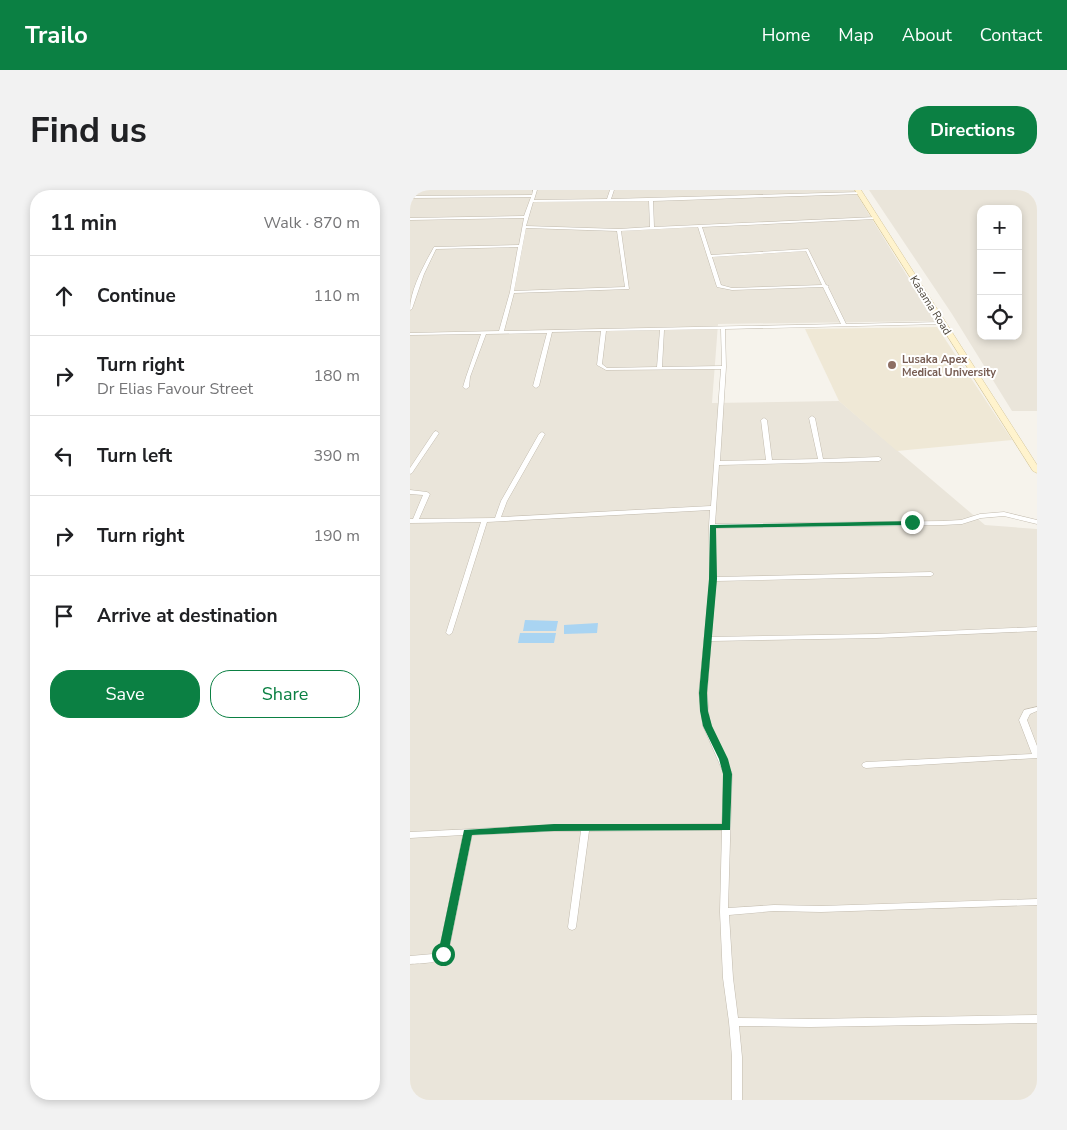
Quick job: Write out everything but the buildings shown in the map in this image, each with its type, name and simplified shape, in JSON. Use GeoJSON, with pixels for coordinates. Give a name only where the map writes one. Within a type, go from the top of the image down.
{"type":"FeatureCollection","features":[{"type":"Feature","properties":{"kind":"street"},"geometry":{"type":"LineString","coordinates":[[501,332],[522,246],[526,217],[535,190]]}},
{"type":"Feature","properties":{"kind":"street"},"geometry":{"type":"LineString","coordinates":[[609,200],[612,190]]}},
{"type":"Feature","properties":{"kind":"street"},"geometry":{"type":"LineString","coordinates":[[691,190],[694,198]]}},
{"type":"Feature","properties":{"kind":"street"},"geometry":{"type":"LineString","coordinates":[[774,190],[776,195]]}},
{"type":"Feature","properties":{"kind":"street"},"geometry":{"type":"LineString","coordinates":[[531,202],[651,200],[859,192]]}},
{"type":"Feature","properties":{"kind":"street","name":"Kasama Road"},"geometry":{"type":"LineString","coordinates":[[859,192],[1037,471]]}},
{"type":"Feature","properties":{"kind":"street"},"geometry":{"type":"LineString","coordinates":[[410,198],[533,196]]}},
{"type":"Feature","properties":{"kind":"street"},"geometry":{"type":"LineString","coordinates":[[651,200],[652,228]]}},
{"type":"Feature","properties":{"kind":"street"},"geometry":{"type":"LineString","coordinates":[[410,219],[526,217]]}},
{"type":"Feature","properties":{"kind":"street"},"geometry":{"type":"LineString","coordinates":[[525,227],[619,230],[875,218]]}},
{"type":"Feature","properties":{"kind":"street"},"geometry":{"type":"LineString","coordinates":[[700,226],[719,286],[724,288],[827,286]]}},
{"type":"Feature","properties":{"kind":"street"},"geometry":{"type":"LineString","coordinates":[[512,292],[627,288],[619,230]]}},
{"type":"Feature","properties":{"kind":"street"},"geometry":{"type":"LineString","coordinates":[[410,309],[422,274],[436,248],[522,246]]}},
{"type":"Feature","properties":{"kind":"street"},"geometry":{"type":"LineString","coordinates":[[708,256],[807,250],[827,286],[844,325]]}},
{"type":"Feature","properties":{"kind":"street"},"geometry":{"type":"LineString","coordinates":[[411,335],[942,322]]}},
{"type":"Feature","properties":{"kind":"street"},"geometry":{"type":"LineString","coordinates":[[723,328],[724,367],[712,526],[713,579],[703,693],[704,711],[708,726],[724,759],[728,774],[724,912],[728,978],[737,1057],[737,1100]]}},
{"type":"Feature","properties":{"kind":"street"},"geometry":{"type":"LineString","coordinates":[[659,368],[662,329]]}},
{"type":"Feature","properties":{"kind":"street"},"geometry":{"type":"LineString","coordinates":[[604,330],[599,365],[610,370],[724,367]]}},
{"type":"Feature","properties":{"kind":"street"},"geometry":{"type":"LineString","coordinates":[[536,386],[550,331]]}},
{"type":"Feature","properties":{"kind":"street"},"geometry":{"type":"LineString","coordinates":[[466,387],[484,332]]}},
{"type":"Feature","properties":{"kind":"street"},"geometry":{"type":"LineString","coordinates":[[812,418],[821,461]]}},
{"type":"Feature","properties":{"kind":"street"},"geometry":{"type":"LineString","coordinates":[[764,420],[769,462]]}},
{"type":"Feature","properties":{"kind":"street"},"geometry":{"type":"LineString","coordinates":[[410,472],[436,433]]}},
{"type":"Feature","properties":{"kind":"street"},"geometry":{"type":"LineString","coordinates":[[496,519],[504,501],[542,434]]}},
{"type":"Feature","properties":{"kind":"street"},"geometry":{"type":"LineString","coordinates":[[717,463],[879,459]]}},
{"type":"Feature","properties":{"kind":"street"},"geometry":{"type":"LineString","coordinates":[[410,492],[427,494],[412,521],[485,520],[714,508]]}},
{"type":"Feature","properties":{"kind":"street"},"geometry":{"type":"LineString","coordinates":[[712,526],[943,523],[962,522],[980,516],[1004,514],[1037,522]]}},
{"type":"Feature","properties":{"kind":"street"},"geometry":{"type":"LineString","coordinates":[[449,633],[485,520]]}},
{"type":"Feature","properties":{"kind":"street"},"geometry":{"type":"LineString","coordinates":[[713,579],[932,574]]}},
{"type":"Feature","properties":{"kind":"street"},"geometry":{"type":"LineString","coordinates":[[708,639],[886,636],[1037,629]]}},
{"type":"Feature","properties":{"kind":"street"},"geometry":{"type":"LineString","coordinates":[[866,765],[1035,756],[1036,753],[1023,720],[1027,712],[1037,709]]}},
{"type":"Feature","properties":{"kind":"street"},"geometry":{"type":"LineString","coordinates":[[410,836],[586,828],[727,827]]}},
{"type":"Feature","properties":{"kind":"street"},"geometry":{"type":"LineString","coordinates":[[572,926],[586,828]]}},
{"type":"Feature","properties":{"kind":"street"},"geometry":{"type":"LineString","coordinates":[[410,960],[434,958],[443,954],[468,832]]}},
{"type":"Feature","properties":{"kind":"street"},"geometry":{"type":"LineString","coordinates":[[724,912],[774,908],[821,909],[1037,902]]}},
{"type":"Feature","properties":{"kind":"street"},"geometry":{"type":"LineString","coordinates":[[734,1022],[859,1023],[1037,1019]]}},
{"type":"Feature","properties":{"kind":"shaded area"},"geometry":{"type":"Polygon","coordinates":[[[410,190],[854,190],[935,321],[718,324],[712,403],[839,401],[985,525],[1037,529],[1037,1100],[410,1100],[410,190]]]}},
{"type":"Feature","properties":{"kind":"shaded area"},"geometry":{"type":"Polygon","coordinates":[[[869,190],[1037,190],[1037,411],[1012,411],[952,314],[869,190]]]}},
{"type":"Feature","properties":{"kind":"shaded area","name":"Lusaka Apex Medical University"},"geometry":{"type":"Polygon","coordinates":[[[937,327],[1012,440],[897,451],[839,401],[805,329],[937,327]]]}},
{"type":"Feature","properties":{"kind":"water"},"geometry":{"type":"Polygon","coordinates":[[[525,620],[558,621],[556,631],[523,631],[525,620]]]}},
{"type":"Feature","properties":{"kind":"water"},"geometry":{"type":"Polygon","coordinates":[[[598,623],[597,633],[564,634],[564,625],[598,623]]]}},
{"type":"Feature","properties":{"kind":"water"},"geometry":{"type":"Polygon","coordinates":[[[520,633],[556,633],[554,643],[518,643],[520,633]]]}},
{"type":"Feature","properties":{"kind":"place","name":"Lusaka Apex Medical University"},"geometry":{"type":"Point","coordinates":[892,365]}},
{"type":"Feature","properties":{"kind":"route"},"geometry":{"type":"LineString","coordinates":[[443,954],[468,832],[554,828],[727,827],[728,774],[724,759],[716,747],[708,726],[704,711],[703,693],[713,579],[712,526],[749,527],[912,522]]}}]}
